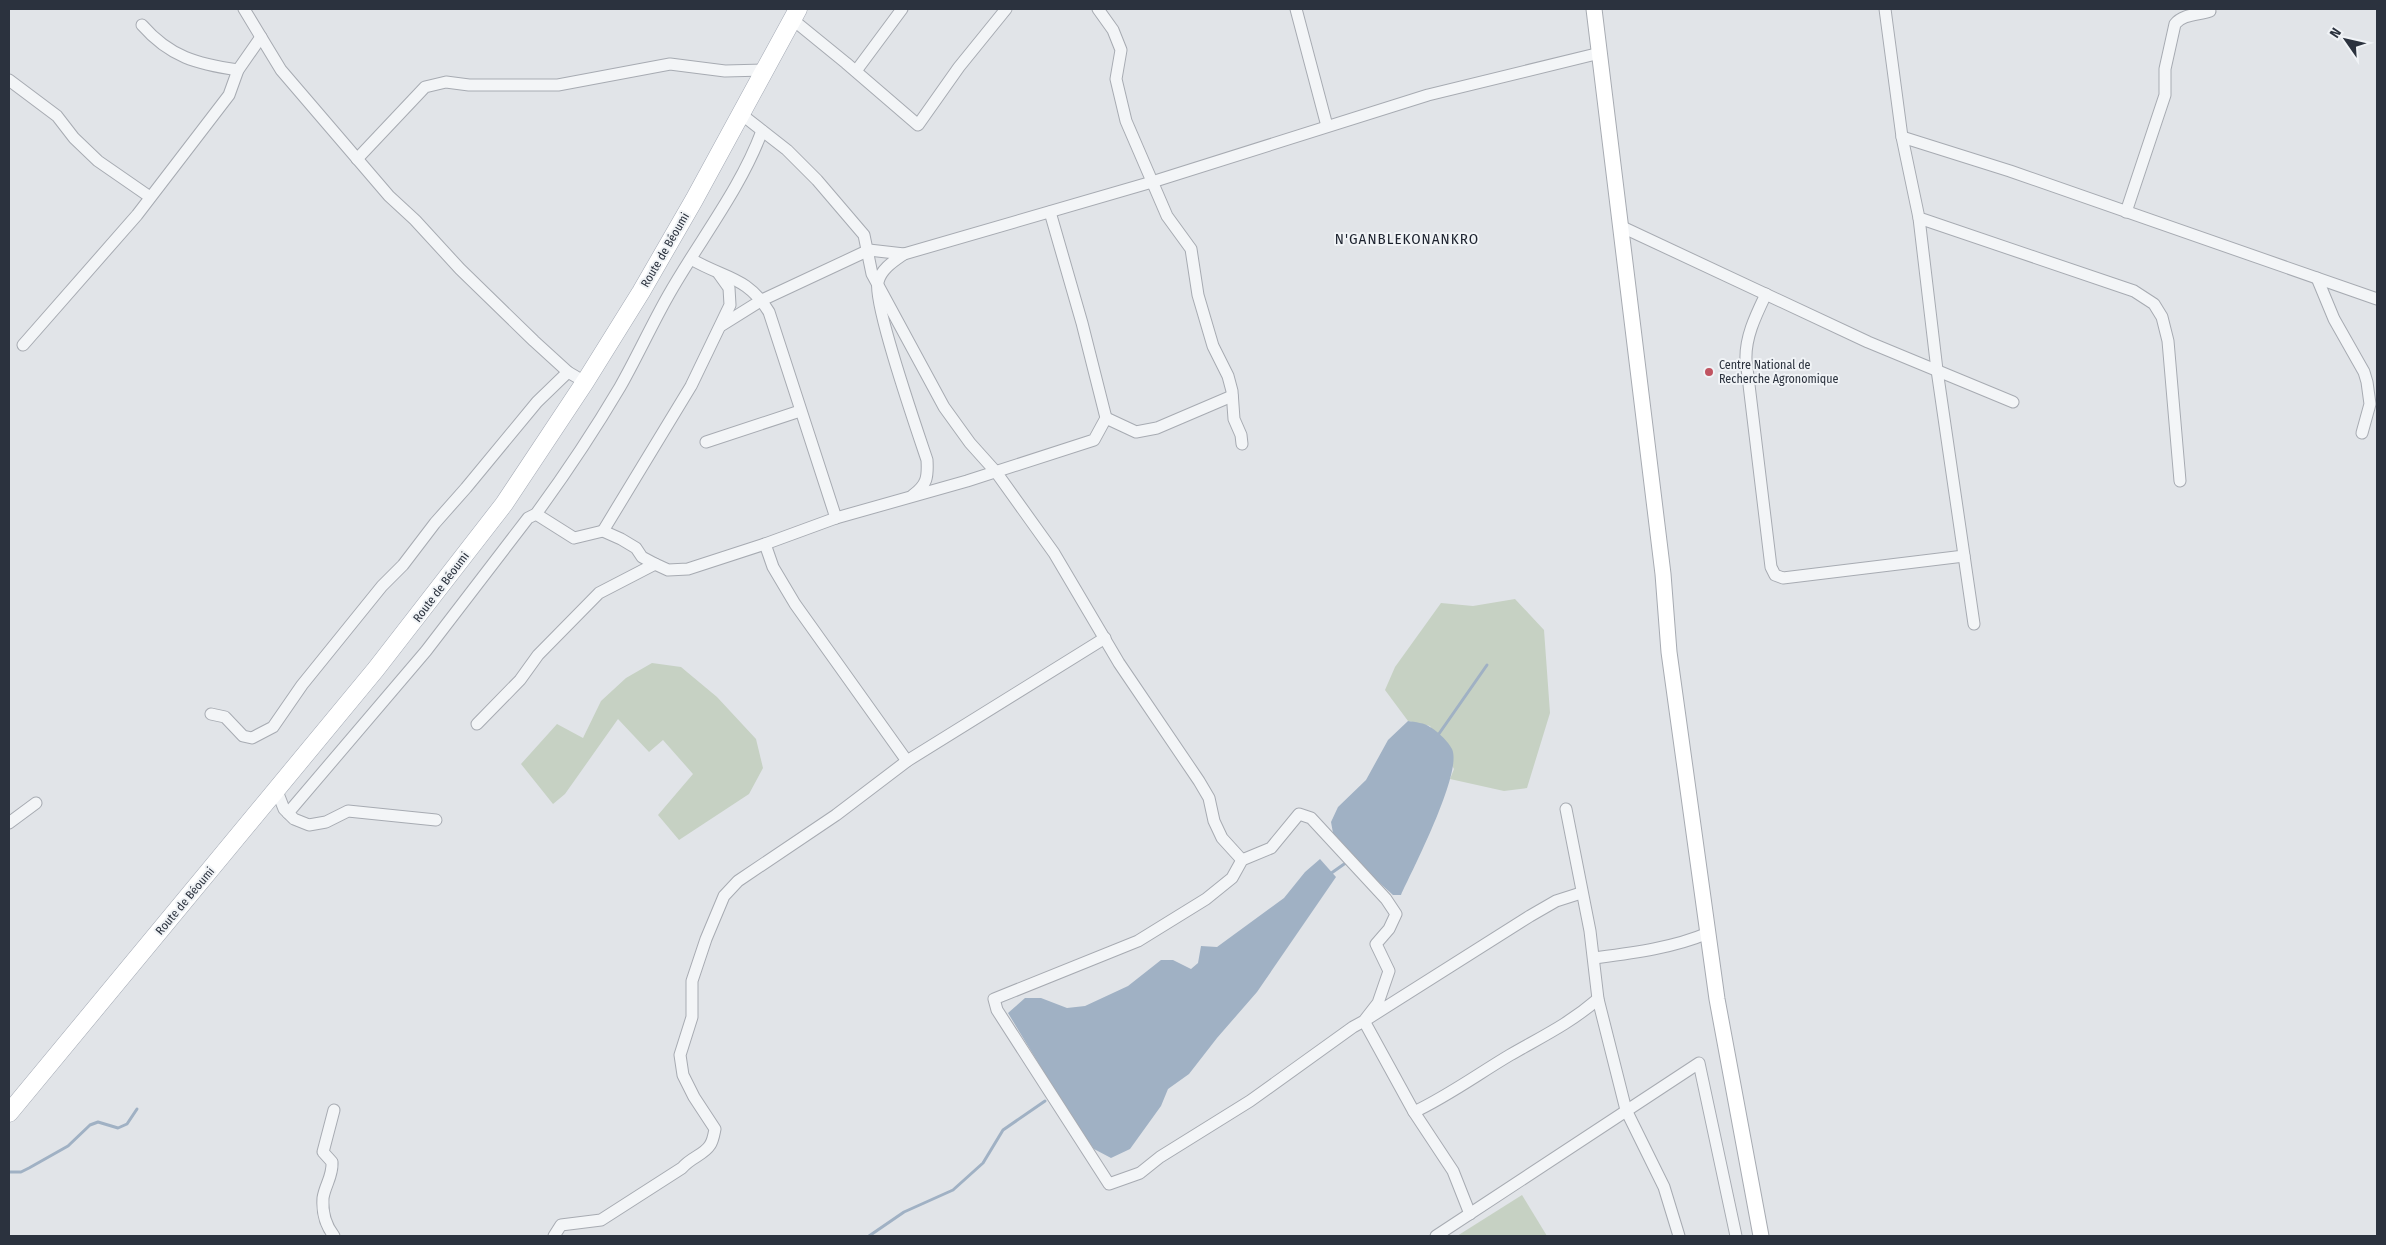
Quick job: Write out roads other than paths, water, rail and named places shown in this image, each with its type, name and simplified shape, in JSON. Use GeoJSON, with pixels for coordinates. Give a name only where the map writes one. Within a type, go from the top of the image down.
{"type":"FeatureCollection","features":[{"type":"Feature","properties":{"kind":"main road"},"geometry":{"type":"LineString","coordinates":[[1594,9],[1663,574],[1670,652],[1708,933],[1728,1068],[1761,1236]]}},
{"type":"Feature","properties":{"kind":"main road","name":"Route de Béoumi"},"geometry":{"type":"LineString","coordinates":[[9,1112],[277,791],[429,603],[504,504],[585,382],[641,292],[742,114],[795,14]]}},
{"type":"Feature","properties":{"kind":"street"},"geometry":{"type":"LineString","coordinates":[[244,9],[281,70],[389,196],[415,220],[460,269],[568,372],[585,382]]}},
{"type":"Feature","properties":{"kind":"street"},"geometry":{"type":"LineString","coordinates":[[856,71],[902,9]]}},
{"type":"Feature","properties":{"kind":"street"},"geometry":{"type":"LineString","coordinates":[[795,14],[918,125],[959,67],[1006,9]]}},
{"type":"Feature","properties":{"kind":"street"},"geometry":{"type":"LineString","coordinates":[[1098,9],[1113,30],[1121,50],[1116,79],[1126,121],[1167,216],[1191,250],[1198,295],[1213,346],[1228,376],[1234,419],[1241,435],[1242,444]]}},
{"type":"Feature","properties":{"kind":"street"},"geometry":{"type":"LineString","coordinates":[[1296,9],[1327,126]]}},
{"type":"Feature","properties":{"kind":"street"},"geometry":{"type":"LineString","coordinates":[[1885,9],[1902,137],[1919,218],[1937,370],[1974,624]]}},
{"type":"Feature","properties":{"kind":"street"},"geometry":{"type":"LineString","coordinates":[[2126,212],[2165,95],[2165,69],[2176,24],[2186,16],[2210,11]]}},
{"type":"Feature","properties":{"kind":"street"},"geometry":{"type":"LineString","coordinates":[[142,25],[155,40],[191,61],[238,70]]}},
{"type":"Feature","properties":{"kind":"street"},"geometry":{"type":"LineString","coordinates":[[22,346],[137,216],[229,95],[238,70],[261,37]]}},
{"type":"Feature","properties":{"kind":"street"},"geometry":{"type":"LineString","coordinates":[[911,497],[923,489],[928,478],[927,460],[883,318],[877,282],[885,268],[904,254],[1152,182],[1428,95],[1600,53]]}},
{"type":"Feature","properties":{"kind":"street"},"geometry":{"type":"LineString","coordinates":[[357,159],[425,86],[446,82],[469,85],[558,85],[670,64],[725,71],[766,70]]}},
{"type":"Feature","properties":{"kind":"street"},"geometry":{"type":"LineString","coordinates":[[9,80],[57,116],[74,138],[98,161],[150,197]]}},
{"type":"Feature","properties":{"kind":"street"},"geometry":{"type":"LineString","coordinates":[[742,114],[786,150],[841,207],[864,235],[872,274],[944,407],[970,443],[996,472],[1054,553],[1105,638],[1199,781],[1209,798],[1214,821],[1222,838],[1242,860]]}},
{"type":"Feature","properties":{"kind":"street"},"geometry":{"type":"LineString","coordinates":[[288,813],[426,652],[528,518],[536,514],[569,468],[620,386],[668,295],[740,179],[762,131]]}},
{"type":"Feature","properties":{"kind":"street"},"geometry":{"type":"LineString","coordinates":[[1902,137],[2377,299]]}},
{"type":"Feature","properties":{"kind":"street"},"geometry":{"type":"LineString","coordinates":[[536,514],[574,538],[603,532],[628,543],[636,548],[642,557],[668,570],[688,569],[836,518],[996,472],[1094,440],[1106,418],[1082,323],[1050,212]]}},
{"type":"Feature","properties":{"kind":"street"},"geometry":{"type":"LineString","coordinates":[[1919,218],[2134,291],[2154,304],[2162,317],[2168,341],[2180,481]]}},
{"type":"Feature","properties":{"kind":"street"},"geometry":{"type":"LineString","coordinates":[[1620,226],[1766,294],[2013,402]]}},
{"type":"Feature","properties":{"kind":"street"},"geometry":{"type":"LineString","coordinates":[[722,325],[762,300],[868,250],[904,254]]}},
{"type":"Feature","properties":{"kind":"street"},"geometry":{"type":"LineString","coordinates":[[691,259],[719,274],[748,286],[762,300],[777,332],[800,411],[836,518]]}},
{"type":"Feature","properties":{"kind":"street"},"geometry":{"type":"LineString","coordinates":[[603,532],[691,386],[722,325],[730,306],[729,288],[719,274]]}},
{"type":"Feature","properties":{"kind":"street"},"geometry":{"type":"LineString","coordinates":[[2317,278],[2334,319],[2364,372],[2373,404],[2362,433]]}},
{"type":"Feature","properties":{"kind":"street"},"geometry":{"type":"LineString","coordinates":[[1766,294],[1754,320],[1746,350],[1746,360],[1771,567],[1775,575],[1783,578],[1964,556]]}},
{"type":"Feature","properties":{"kind":"street"},"geometry":{"type":"LineString","coordinates":[[212,714],[225,717],[243,736],[252,738],[273,727],[302,685],[382,586],[403,565],[435,523],[537,402],[568,372]]}},
{"type":"Feature","properties":{"kind":"street"},"geometry":{"type":"LineString","coordinates":[[1106,418],[1136,432],[1157,428],[1232,396]]}},
{"type":"Feature","properties":{"kind":"street"},"geometry":{"type":"LineString","coordinates":[[706,442],[800,411]]}},
{"type":"Feature","properties":{"kind":"street"},"geometry":{"type":"LineString","coordinates":[[765,544],[773,567],[795,604],[907,761]]}},
{"type":"Feature","properties":{"kind":"street"},"geometry":{"type":"LineString","coordinates":[[477,724],[520,680],[538,655],[599,593],[655,564]]}},
{"type":"Feature","properties":{"kind":"street"},"geometry":{"type":"LineString","coordinates":[[554,1236],[561,1225],[601,1220],[682,1168],[689,1159],[700,1154],[710,1145],[715,1129],[694,1097],[684,1076],[680,1055],[692,1017],[692,981],[706,939],[724,896],[738,881],[836,815],[907,761],[1105,638]]}},
{"type":"Feature","properties":{"kind":"street"},"geometry":{"type":"LineString","coordinates":[[277,791],[284,809],[294,819],[309,825],[326,822],[348,811],[436,820]]}},
{"type":"Feature","properties":{"kind":"street"},"geometry":{"type":"LineString","coordinates":[[9,823],[36,803]]}},
{"type":"Feature","properties":{"kind":"street"},"geometry":{"type":"LineString","coordinates":[[1566,809],[1594,958],[1598,1000],[1626,1110],[1664,1187],[1678,1236]]}},
{"type":"Feature","properties":{"kind":"street"},"geometry":{"type":"LineString","coordinates":[[1364,1021],[1378,1003],[1389,970],[1376,944],[1389,929],[1396,914],[1386,899],[1311,818],[1299,814],[1270,848],[1242,860],[1232,878],[1206,899],[1138,941],[994,999],[997,1010],[1109,1184],[1140,1174],[1160,1157],[1250,1102],[1353,1027],[1364,1021],[1530,916],[1556,901],[1581,893]]}},
{"type":"Feature","properties":{"kind":"street"},"geometry":{"type":"LineString","coordinates":[[1594,958],[1646,950],[1694,939],[1708,933]]}},
{"type":"Feature","properties":{"kind":"street"},"geometry":{"type":"LineString","coordinates":[[1414,1112],[1448,1094],[1512,1054],[1552,1033],[1576,1018],[1598,1000]]}},
{"type":"Feature","properties":{"kind":"street"},"geometry":{"type":"LineString","coordinates":[[1364,1021],[1414,1112],[1453,1171],[1470,1214]]}},
{"type":"Feature","properties":{"kind":"street"},"geometry":{"type":"LineString","coordinates":[[1436,1236],[1699,1063],[1736,1236]]}},
{"type":"Feature","properties":{"kind":"street"},"geometry":{"type":"LineString","coordinates":[[334,1110],[323,1152],[332,1162],[332,1172],[323,1198],[326,1227],[334,1236]]}},
{"type":"Feature","properties":{"kind":"water"},"geometry":{"type":"Polygon","coordinates":[[[1408,721],[1420,723],[1439,733],[1452,749],[1453,761],[1444,798],[1435,821],[1401,895],[1393,895],[1373,877],[1333,833],[1331,822],[1338,807],[1366,780],[1388,740],[1408,721]]]}},
{"type":"Feature","properties":{"kind":"water"},"geometry":{"type":"Polygon","coordinates":[[[1320,859],[1336,877],[1257,992],[1189,1074],[1168,1089],[1161,1106],[1130,1149],[1111,1158],[1094,1149],[1073,1120],[1008,1013],[1025,998],[1041,998],[1067,1008],[1085,1006],[1128,986],[1161,960],[1173,960],[1191,969],[1198,963],[1201,946],[1217,947],[1284,898],[1305,872],[1320,859]]]}},
{"type":"Feature","properties":{"kind":"waterway"},"geometry":{"type":"LineString","coordinates":[[1436,738],[1487,665]]}},
{"type":"Feature","properties":{"kind":"waterway"},"geometry":{"type":"LineString","coordinates":[[1330,874],[1347,862]]}},
{"type":"Feature","properties":{"kind":"waterway"},"geometry":{"type":"LineString","coordinates":[[869,1236],[904,1212],[953,1190],[983,1163],[1003,1130],[1045,1101]]}},
{"type":"Feature","properties":{"kind":"waterway"},"geometry":{"type":"LineString","coordinates":[[9,1172],[21,1172],[68,1146],[90,1125],[98,1122],[118,1128],[127,1124],[137,1109]]}},
{"type":"Feature","properties":{"kind":"place","name":"Centre National de Recherche Agronomique"},"geometry":{"type":"Point","coordinates":[1709,372]}},
{"type":"Feature","properties":{"kind":"district","name":"N'GANBLEKONANKRO"},"geometry":{"type":"Point","coordinates":[1407,239]}}]}
